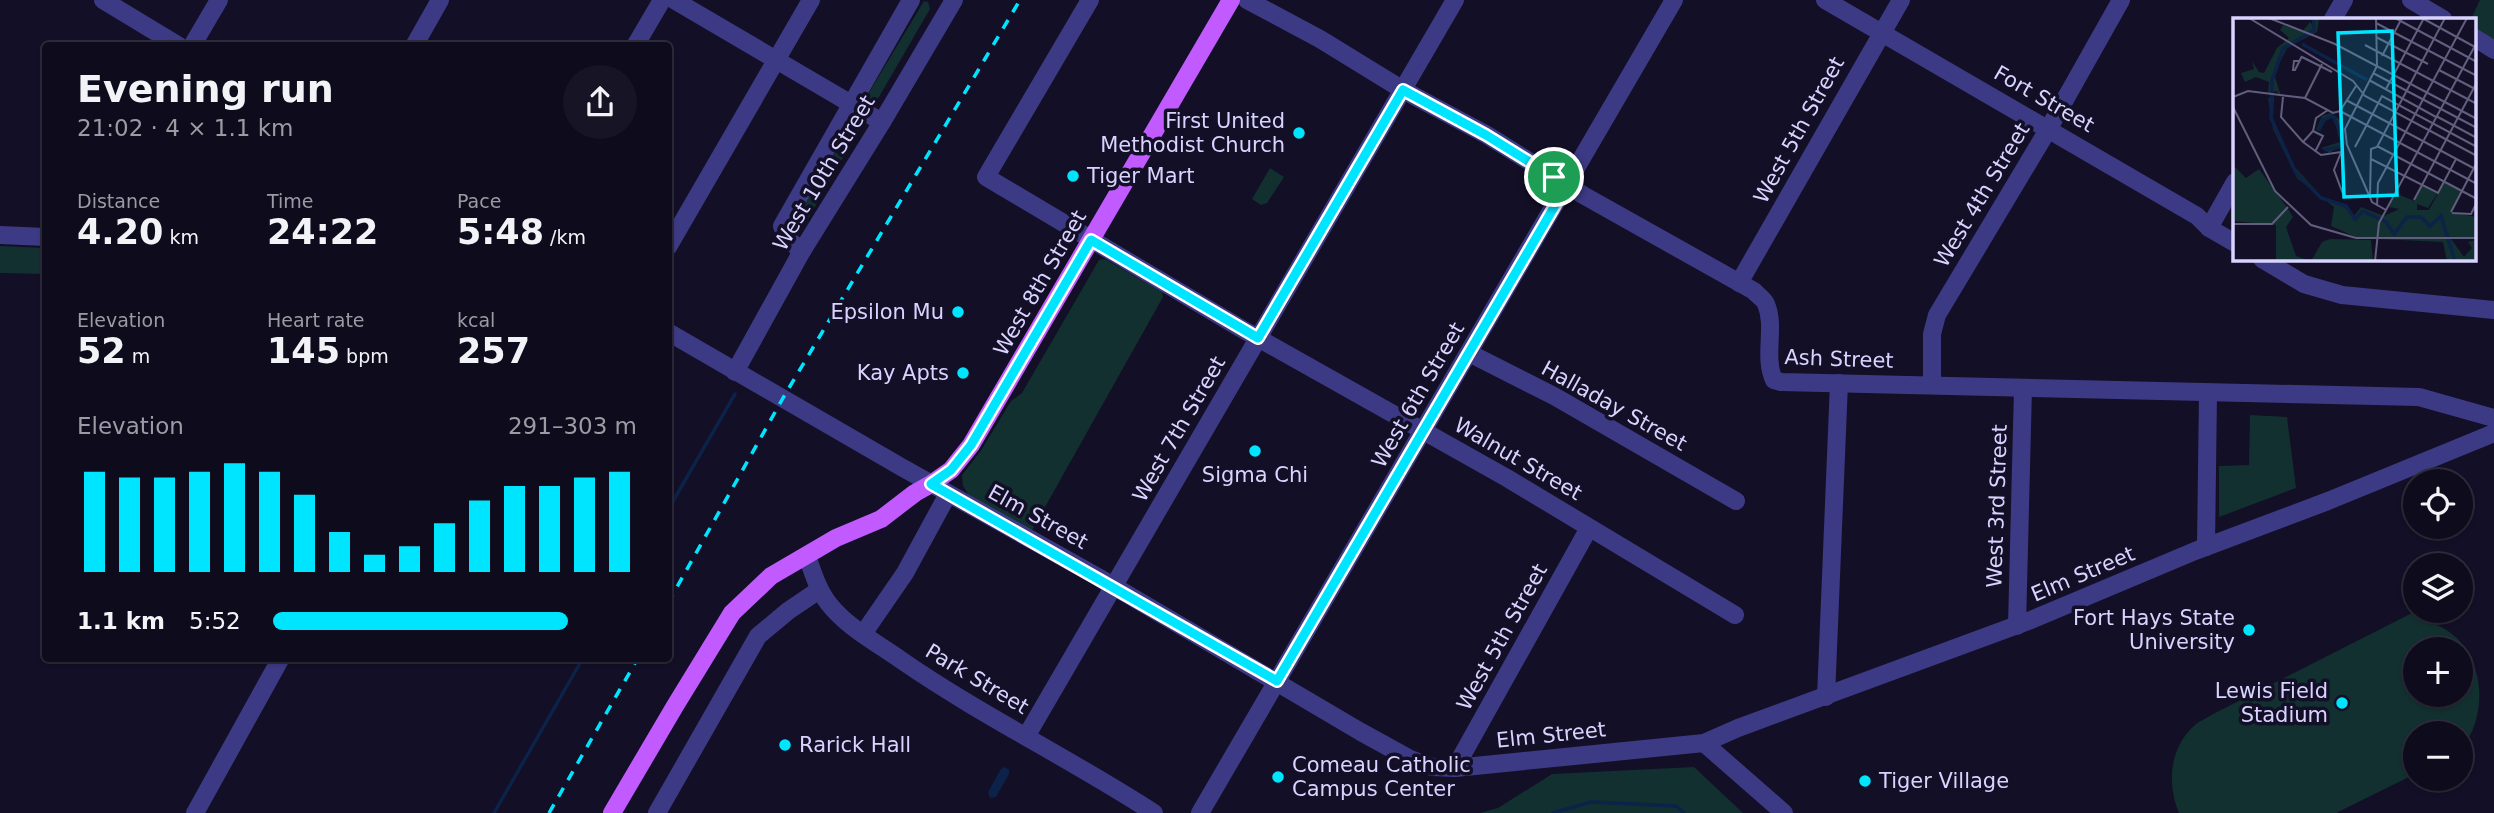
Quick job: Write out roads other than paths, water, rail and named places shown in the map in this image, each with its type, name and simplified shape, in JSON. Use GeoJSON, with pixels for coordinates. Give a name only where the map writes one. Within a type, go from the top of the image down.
{"type":"FeatureCollection","features":[{"type":"Feature","properties":{"kind":"main road","name":"West 8th Street"},"geometry":{"type":"LineString","coordinates":[[612,813],[732,613],[771,576],[836,538],[881,519],[951,470],[971,445],[1231,0]]}},
{"type":"Feature","properties":{"kind":"street"},"geometry":{"type":"LineString","coordinates":[[103,0],[172,42]]}},
{"type":"Feature","properties":{"kind":"street"},"geometry":{"type":"LineString","coordinates":[[194,42],[219,0]]}},
{"type":"Feature","properties":{"kind":"street"},"geometry":{"type":"LineString","coordinates":[[416,42],[440,0]]}},
{"type":"Feature","properties":{"kind":"street"},"geometry":{"type":"LineString","coordinates":[[637,42],[662,0]]}},
{"type":"Feature","properties":{"kind":"street"},"geometry":{"type":"LineString","coordinates":[[674,0],[882,122]]}},
{"type":"Feature","properties":{"kind":"street"},"geometry":{"type":"LineString","coordinates":[[672,240],[811,0]]}},
{"type":"Feature","properties":{"kind":"street"},"geometry":{"type":"LineString","coordinates":[[802,251],[786,238],[782,226],[911,0]]}},
{"type":"Feature","properties":{"kind":"street","name":"West 10th Street"},"geometry":{"type":"LineString","coordinates":[[735,372],[802,251],[954,0]]}},
{"type":"Feature","properties":{"kind":"street","name":"Walnut Street"},"geometry":{"type":"LineString","coordinates":[[1090,0],[986,177],[1735,615]]}},
{"type":"Feature","properties":{"kind":"street","name":"Ash Street"},"geometry":{"type":"LineString","coordinates":[[1247,0],[1320,39],[1403,90],[1486,135],[1567,185],[1754,292],[1766,303],[1769,319],[1769,370],[1774,380],[2419,397],[2494,418]]}},
{"type":"Feature","properties":{"kind":"street","name":"West 7th Street"},"geometry":{"type":"LineString","coordinates":[[1027,735],[1455,0]]}},
{"type":"Feature","properties":{"kind":"street","name":"West 6th Street"},"geometry":{"type":"LineString","coordinates":[[1200,813],[1674,0]]}},
{"type":"Feature","properties":{"kind":"street","name":"Fort Street"},"geometry":{"type":"LineString","coordinates":[[1825,0],[2049,128],[2197,216],[2209,228],[2233,242]]}},
{"type":"Feature","properties":{"kind":"street","name":"West 5th Street"},"geometry":{"type":"LineString","coordinates":[[1740,284],[1901,0]]}},
{"type":"Feature","properties":{"kind":"street","name":"West 4th Street"},"geometry":{"type":"LineString","coordinates":[[1932,385],[1932,334],[1937,315],[2049,128],[2121,0]]}},
{"type":"Feature","properties":{"kind":"street"},"geometry":{"type":"LineString","coordinates":[[2334,18],[2344,0]]}},
{"type":"Feature","properties":{"kind":"street"},"geometry":{"type":"LineString","coordinates":[[2410,0],[2441,18]]}},
{"type":"Feature","properties":{"kind":"street"},"geometry":{"type":"LineString","coordinates":[[2476,39],[2494,50]]}},
{"type":"Feature","properties":{"kind":"street"},"geometry":{"type":"LineString","coordinates":[[2209,228],[2233,186]]}},
{"type":"Feature","properties":{"kind":"street"},"geometry":{"type":"LineString","coordinates":[[0,235],[42,237]]}},
{"type":"Feature","properties":{"kind":"street"},"geometry":{"type":"LineString","coordinates":[[2265,261],[2304,284],[2342,295],[2494,310]]}},
{"type":"Feature","properties":{"kind":"street","name":"Elm Street"},"geometry":{"type":"LineString","coordinates":[[672,334],[948,494],[1114,586],[1361,732],[1432,767],[1455,768],[1704,743],[1738,728],[2017,626],[2206,547],[2328,501],[2494,433]]}},
{"type":"Feature","properties":{"kind":"street","name":"Halladay Street"},"geometry":{"type":"LineString","coordinates":[[1469,353],[1554,396],[1735,501]]}},
{"type":"Feature","properties":{"kind":"street"},"geometry":{"type":"LineString","coordinates":[[1826,697],[1839,383]]}},
{"type":"Feature","properties":{"kind":"street","name":"West 3rd Street"},"geometry":{"type":"LineString","coordinates":[[2017,626],[2023,388]]}},
{"type":"Feature","properties":{"kind":"street"},"geometry":{"type":"LineString","coordinates":[[2206,547],[2208,393]]}},
{"type":"Feature","properties":{"kind":"street"},"geometry":{"type":"LineString","coordinates":[[863,634],[905,573],[948,494]]}},
{"type":"Feature","properties":{"kind":"street","name":"West 5th Street"},"geometry":{"type":"LineString","coordinates":[[1455,768],[1589,528]]}},
{"type":"Feature","properties":{"kind":"street","name":"Park Street"},"geometry":{"type":"LineString","coordinates":[[807,556],[819,590],[831,606],[863,634],[916,670],[1154,813]]}},
{"type":"Feature","properties":{"kind":"street"},"geometry":{"type":"LineString","coordinates":[[657,813],[758,636],[819,590]]}},
{"type":"Feature","properties":{"kind":"street"},"geometry":{"type":"LineString","coordinates":[[195,813],[279,662]]}},
{"type":"Feature","properties":{"kind":"street"},"geometry":{"type":"LineString","coordinates":[[1704,743],[1784,813]]}},
{"type":"Feature","properties":{"kind":"water"},"geometry":{"type":"Polygon","coordinates":[[[1005,767],[1009,774],[996,797],[990,798],[988,792],[1001,769],[1005,767]]]}},
{"type":"Feature","properties":{"kind":"waterway"},"geometry":{"type":"LineString","coordinates":[[672,503],[735,394]]}},
{"type":"Feature","properties":{"kind":"waterway"},"geometry":{"type":"LineString","coordinates":[[494,813],[581,662]]}},
{"type":"Feature","properties":{"kind":"waterway"},"geometry":{"type":"LineString","coordinates":[[1553,813],[1591,802],[1676,806],[1684,813]]}},
{"type":"Feature","properties":{"kind":"railway"},"geometry":{"type":"LineString","coordinates":[[672,596],[783,398],[1020,0]]}},
{"type":"Feature","properties":{"kind":"railway"},"geometry":{"type":"LineString","coordinates":[[549,813],[636,662]]}},
{"type":"Feature","properties":{"kind":"place","name":"First United Methodist Church"},"geometry":{"type":"Point","coordinates":[1299,133]}},
{"type":"Feature","properties":{"kind":"place","name":"Tiger Mart"},"geometry":{"type":"Point","coordinates":[1073,176]}},
{"type":"Feature","properties":{"kind":"place","name":"Epsilon Mu"},"geometry":{"type":"Point","coordinates":[958,312]}},
{"type":"Feature","properties":{"kind":"place","name":"Kay Apts"},"geometry":{"type":"Point","coordinates":[963,373]}},
{"type":"Feature","properties":{"kind":"place","name":"Sigma Chi"},"geometry":{"type":"Point","coordinates":[1255,451]}},
{"type":"Feature","properties":{"kind":"place","name":"Fort Hays State University"},"geometry":{"type":"Point","coordinates":[2249,630]}},
{"type":"Feature","properties":{"kind":"place","name":"Lewis Field Stadium"},"geometry":{"type":"Point","coordinates":[2342,703]}},
{"type":"Feature","properties":{"kind":"place","name":"Rarick Hall"},"geometry":{"type":"Point","coordinates":[785,745]}},
{"type":"Feature","properties":{"kind":"place","name":"Comeau Catholic Campus Center"},"geometry":{"type":"Point","coordinates":[1278,777]}},
{"type":"Feature","properties":{"kind":"place","name":"Tiger Village"},"geometry":{"type":"Point","coordinates":[1865,781]}}]}
